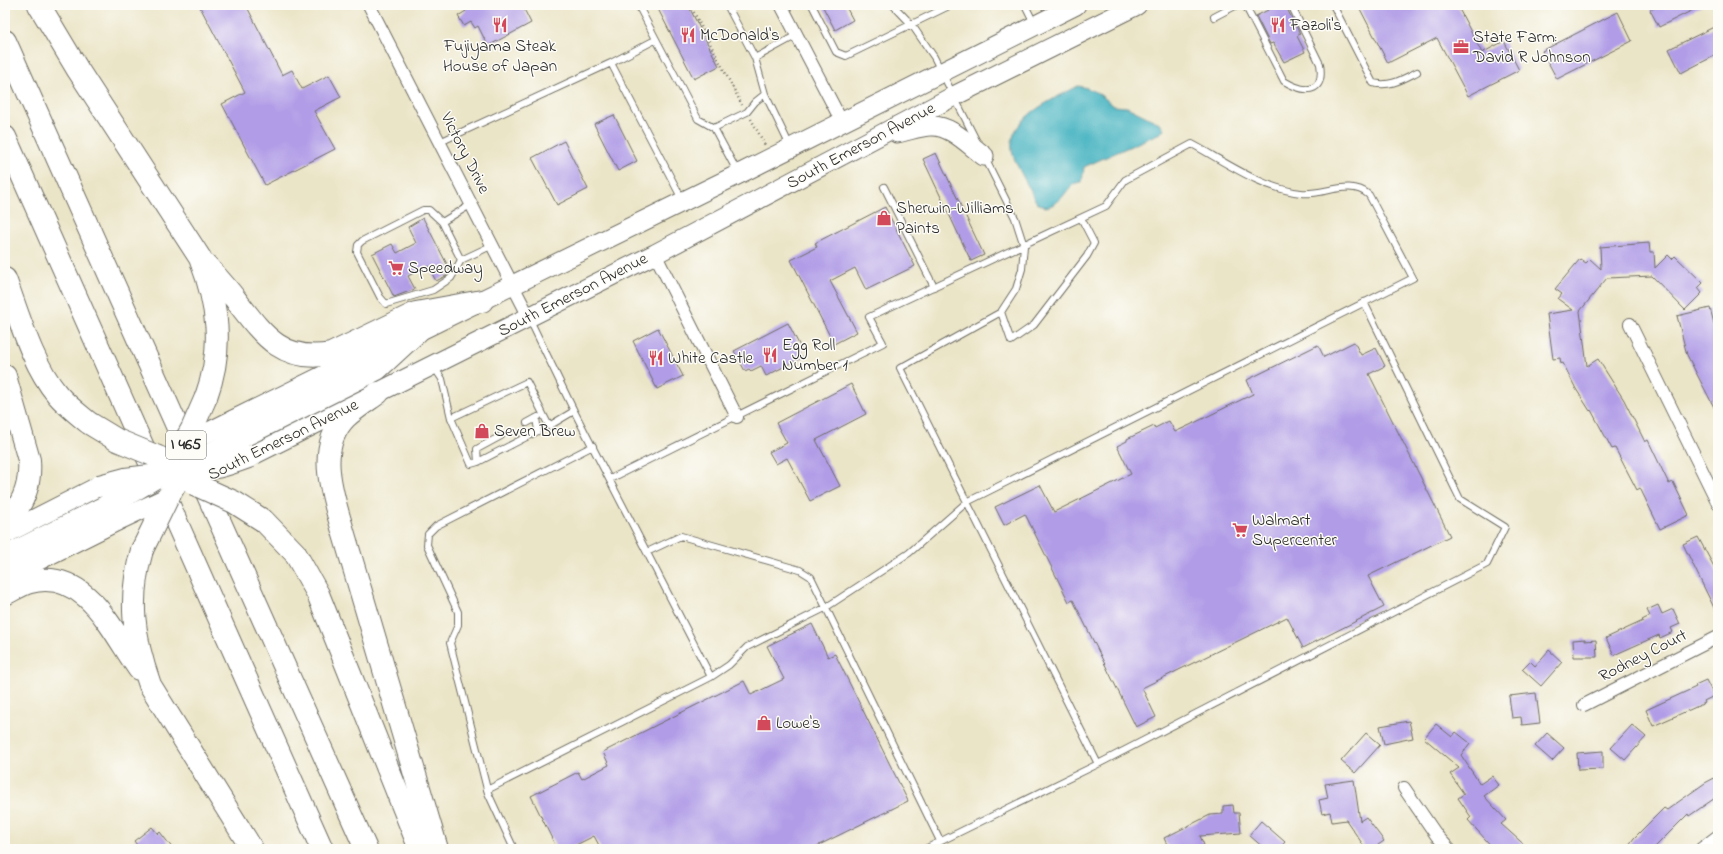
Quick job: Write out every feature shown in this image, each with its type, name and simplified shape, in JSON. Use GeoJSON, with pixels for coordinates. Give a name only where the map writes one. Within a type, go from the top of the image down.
{"type":"FeatureCollection","features":[{"type":"Feature","properties":{"kind":"highway"},"geometry":{"type":"LineString","coordinates":[[39,5],[78,70],[200,258],[224,284],[265,337],[277,346],[302,355],[316,356],[331,354],[416,313],[423,316]]}},
{"type":"Feature","properties":{"kind":"highway","name":"I 465"},"geometry":{"type":"LineString","coordinates":[[5,40],[366,849]]}},
{"type":"Feature","properties":{"kind":"highway","name":"I 465"},"geometry":{"type":"LineString","coordinates":[[5,137],[322,849]]}},
{"type":"Feature","properties":{"kind":"highway"},"geometry":{"type":"LineString","coordinates":[[150,685],[141,658],[134,623],[134,591],[142,550],[168,497],[183,445],[192,429],[206,397],[216,361],[218,336],[216,310],[210,285],[200,258]]}},
{"type":"Feature","properties":{"kind":"highway"},"geometry":{"type":"LineString","coordinates":[[5,279],[30,346],[43,372],[57,393],[89,423],[117,440],[234,502],[264,521],[295,553],[318,594],[420,849]]}},
{"type":"Feature","properties":{"kind":"highway"},"geometry":{"type":"LineString","coordinates":[[5,557],[377,369],[423,316],[482,301]]}},
{"type":"Feature","properties":{"kind":"highway"},"geometry":{"type":"LineString","coordinates":[[5,376],[25,445],[30,471],[29,484],[23,498],[13,516],[5,523]]}},
{"type":"Feature","properties":{"kind":"highway"},"geometry":{"type":"LineString","coordinates":[[378,393],[353,411],[339,426],[329,453],[328,472],[338,514],[437,849]]}},
{"type":"Feature","properties":{"kind":"highway"},"geometry":{"type":"LineString","coordinates":[[5,594],[29,582],[57,582],[75,588],[97,606],[150,685],[252,849]]}},
{"type":"Feature","properties":{"kind":"main road","name":"South Emerson Avenue"},"geometry":{"type":"LineString","coordinates":[[482,301],[1076,5]]}},
{"type":"Feature","properties":{"kind":"main road","name":"South Emerson Avenue"},"geometry":{"type":"LineString","coordinates":[[183,445],[242,438],[378,393],[655,254],[954,96],[1138,5]]}},
{"type":"Feature","properties":{"kind":"main road"},"geometry":{"type":"LineString","coordinates":[[878,136],[931,126],[944,128],[958,136],[984,156]]}},
{"type":"Feature","properties":{"kind":"main road"},"geometry":{"type":"LineString","coordinates":[[5,534],[108,504],[168,497]]}},
{"type":"Feature","properties":{"kind":"main road"},"geometry":{"type":"LineString","coordinates":[[5,578],[108,504]]}},
{"type":"Feature","properties":{"kind":"street","name":"Victory Drive"},"geometry":{"type":"LineString","coordinates":[[369,5],[529,317]]}},
{"type":"Feature","properties":{"kind":"street"},"geometry":{"type":"LineString","coordinates":[[781,5],[842,122]]}},
{"type":"Feature","properties":{"kind":"street"},"geometry":{"type":"LineString","coordinates":[[655,254],[737,417]]}},
{"type":"Feature","properties":{"kind":"street"},"geometry":{"type":"LineString","coordinates":[[1630,324],[1718,504]]}},
{"type":"Feature","properties":{"kind":"street","name":"Rodney Court"},"geometry":{"type":"LineString","coordinates":[[1584,705],[1718,637]]}},
{"type":"Feature","properties":{"kind":"street"},"geometry":{"type":"LineString","coordinates":[[1404,788],[1437,836],[1449,849]]}},
{"type":"Feature","properties":{"kind":"street"},"geometry":{"type":"LineString","coordinates":[[1701,849],[1718,836]]}},
{"type":"Feature","properties":{"kind":"lane"},"geometry":{"type":"LineString","coordinates":[[638,5],[655,40],[698,118],[714,128],[739,174]]}},
{"type":"Feature","properties":{"kind":"lane"},"geometry":{"type":"LineString","coordinates":[[727,5],[755,58],[764,94],[791,148]]}},
{"type":"Feature","properties":{"kind":"lane"},"geometry":{"type":"LineString","coordinates":[[812,5],[836,52],[846,56],[951,5]]}},
{"type":"Feature","properties":{"kind":"lane"},"geometry":{"type":"LineString","coordinates":[[893,5],[912,25],[934,57],[1015,218],[1023,244],[1022,269],[1016,289],[1001,312],[900,368],[1098,764]]}},
{"type":"Feature","properties":{"kind":"lane"},"geometry":{"type":"LineString","coordinates":[[1025,5],[1035,25]]}},
{"type":"Feature","properties":{"kind":"lane"},"geometry":{"type":"LineString","coordinates":[[1214,17],[1237,5]]}},
{"type":"Feature","properties":{"kind":"lane"},"geometry":{"type":"LineString","coordinates":[[1245,5],[1284,81],[1296,88],[1306,90],[1319,84],[1321,79],[1320,64],[1291,5]]}},
{"type":"Feature","properties":{"kind":"lane"},"geometry":{"type":"LineString","coordinates":[[1333,5],[1373,83],[1384,85],[1394,83],[1417,72]]}},
{"type":"Feature","properties":{"kind":"lane"},"geometry":{"type":"LineString","coordinates":[[755,58],[797,35]]}},
{"type":"Feature","properties":{"kind":"lane"},"geometry":{"type":"LineString","coordinates":[[440,142],[611,63],[655,40]]}},
{"type":"Feature","properties":{"kind":"lane"},"geometry":{"type":"LineString","coordinates":[[611,63],[682,201]]}},
{"type":"Feature","properties":{"kind":"lane"},"geometry":{"type":"LineString","coordinates":[[714,128],[747,112],[764,94]]}},
{"type":"Feature","properties":{"kind":"lane"},"geometry":{"type":"LineString","coordinates":[[487,790],[711,677],[729,665],[747,648],[825,608],[909,553],[967,502],[1413,278],[1369,195],[1363,189],[1342,188],[1302,193],[1269,186],[1192,144],[1126,180],[1106,206],[869,317],[883,344],[610,479]]}},
{"type":"Feature","properties":{"kind":"lane"},"geometry":{"type":"LineString","coordinates":[[884,187],[934,286]]}},
{"type":"Feature","properties":{"kind":"lane"},"geometry":{"type":"LineString","coordinates":[[442,222],[472,204]]}},
{"type":"Feature","properties":{"kind":"lane"},"geometry":{"type":"LineString","coordinates":[[461,260],[442,222],[429,210],[423,210],[362,241],[358,245],[357,252],[380,297],[386,304],[433,290],[451,278],[461,260],[493,245]]}},
{"type":"Feature","properties":{"kind":"lane"},"geometry":{"type":"LineString","coordinates":[[1001,312],[1011,341],[1034,325],[1087,256],[1094,243],[1080,218]]}},
{"type":"Feature","properties":{"kind":"lane"},"geometry":{"type":"LineString","coordinates":[[423,316],[433,290]]}},
{"type":"Feature","properties":{"kind":"lane"},"geometry":{"type":"LineString","coordinates":[[925,849],[1098,764],[1488,564],[1505,527],[1460,499],[1364,302]]}},
{"type":"Feature","properties":{"kind":"lane"},"geometry":{"type":"LineString","coordinates":[[529,317],[574,411],[711,677]]}},
{"type":"Feature","properties":{"kind":"lane"},"geometry":{"type":"LineString","coordinates":[[434,365],[442,379],[451,418],[471,464],[478,462],[538,431],[539,416],[527,382],[451,418]]}},
{"type":"Feature","properties":{"kind":"lane"},"geometry":{"type":"LineString","coordinates":[[539,416],[549,426],[574,411]]}},
{"type":"Feature","properties":{"kind":"lane"},"geometry":{"type":"LineString","coordinates":[[527,423],[539,416]]}},
{"type":"Feature","properties":{"kind":"lane"},"geometry":{"type":"LineString","coordinates":[[478,462],[477,449],[501,436]]}},
{"type":"Feature","properties":{"kind":"lane"},"geometry":{"type":"LineString","coordinates":[[514,849],[487,790],[450,643],[458,625],[458,612],[427,545],[428,534],[436,526],[593,446]]}},
{"type":"Feature","properties":{"kind":"lane"},"geometry":{"type":"LineString","coordinates":[[647,552],[681,536],[800,570],[811,577],[940,841]]}},
{"type":"Feature","properties":{"kind":"path"},"geometry":{"type":"LineString","coordinates":[[690,5],[766,147]]}},
{"type":"Feature","properties":{"kind":"water"},"geometry":{"type":"Polygon","coordinates":[[[1078,86],[1094,91],[1114,106],[1127,107],[1161,124],[1164,130],[1084,167],[1082,182],[1073,185],[1058,201],[1046,207],[1037,203],[1018,167],[1013,156],[1012,139],[1017,128],[1034,111],[1078,86]]]}},
{"type":"Feature","properties":{"kind":"building"},"geometry":{"type":"Polygon","coordinates":[[[199,5],[246,5],[282,75],[292,70],[302,89],[329,75],[341,97],[314,111],[335,149],[265,185],[222,104],[245,92],[199,5]]]}},
{"type":"Feature","properties":{"kind":"building","name":"Fujiyama Steak House of Japan"},"geometry":{"type":"Polygon","coordinates":[[[463,5],[522,5],[531,23],[488,46],[478,26],[475,28],[471,22],[464,26],[458,16],[466,11],[463,5]]]}},
{"type":"Feature","properties":{"kind":"building","name":"McDonald's"},"geometry":{"type":"Polygon","coordinates":[[[656,5],[688,5],[719,66],[694,79],[656,5]]]}},
{"type":"Feature","properties":{"kind":"building"},"geometry":{"type":"Polygon","coordinates":[[[822,5],[845,5],[853,20],[835,30],[822,5]]]}},
{"type":"Feature","properties":{"kind":"building","name":"Fazoli's"},"geometry":{"type":"Polygon","coordinates":[[[1278,5],[1285,5],[1300,34],[1297,36],[1305,52],[1284,62],[1273,43],[1270,44],[1256,16],[1278,5]]]}},
{"type":"Feature","properties":{"kind":"building"},"geometry":{"type":"Polygon","coordinates":[[[1358,5],[1457,5],[1482,53],[1504,41],[1519,70],[1468,96],[1437,38],[1388,63],[1358,5]]]}},
{"type":"Feature","properties":{"kind":"building"},"geometry":{"type":"Polygon","coordinates":[[[1660,5],[1703,5],[1659,27],[1650,10],[1660,5]]]}},
{"type":"Feature","properties":{"kind":"building"},"geometry":{"type":"Polygon","coordinates":[[[1618,12],[1632,41],[1557,79],[1542,51],[1618,12]]]}},
{"type":"Feature","properties":{"kind":"building"},"geometry":{"type":"Polygon","coordinates":[[[1718,25],[1718,54],[1681,73],[1669,49],[1718,25]]]}},
{"type":"Feature","properties":{"kind":"building"},"geometry":{"type":"Polygon","coordinates":[[[614,115],[637,161],[618,171],[594,124],[614,115]]]}},
{"type":"Feature","properties":{"kind":"building"},"geometry":{"type":"Polygon","coordinates":[[[564,141],[588,189],[557,205],[532,158],[564,141]]]}},
{"type":"Feature","properties":{"kind":"building"},"geometry":{"type":"Polygon","coordinates":[[[936,153],[984,255],[971,261],[923,159],[936,153]]]}},
{"type":"Feature","properties":{"kind":"building"},"geometry":{"type":"Polygon","coordinates":[[[885,207],[915,266],[866,290],[855,268],[830,281],[857,332],[834,344],[791,260],[817,247],[815,243],[885,207]]]}},
{"type":"Feature","properties":{"kind":"building"},"geometry":{"type":"Polygon","coordinates":[[[423,218],[450,270],[448,275],[436,281],[428,266],[408,276],[415,289],[394,297],[372,254],[392,244],[397,253],[416,243],[408,227],[423,218]]]}},
{"type":"Feature","properties":{"kind":"building"},"geometry":{"type":"Polygon","coordinates":[[[1649,243],[1650,252],[1654,252],[1655,268],[1668,255],[1672,259],[1675,256],[1703,283],[1698,288],[1702,293],[1685,310],[1652,276],[1607,278],[1580,311],[1587,366],[1598,359],[1624,400],[1645,442],[1648,440],[1669,484],[1673,482],[1689,515],[1660,529],[1640,488],[1637,490],[1615,448],[1612,449],[1591,410],[1590,411],[1576,389],[1563,363],[1561,364],[1560,358],[1553,359],[1547,314],[1573,310],[1558,299],[1562,294],[1555,289],[1580,259],[1586,263],[1590,259],[1601,269],[1600,247],[1649,243]]]}},
{"type":"Feature","properties":{"kind":"building"},"geometry":{"type":"Polygon","coordinates":[[[1710,308],[1718,339],[1718,415],[1687,355],[1677,316],[1710,308]]]}},
{"type":"Feature","properties":{"kind":"building"},"geometry":{"type":"Polygon","coordinates":[[[788,323],[805,356],[766,376],[761,366],[751,371],[749,369],[745,371],[734,351],[788,323]]]}},
{"type":"Feature","properties":{"kind":"building","name":"White Castle"},"geometry":{"type":"Polygon","coordinates":[[[658,328],[683,376],[657,389],[633,341],[658,328]]]}},
{"type":"Feature","properties":{"kind":"building","name":"Walmart Supercenter"},"geometry":{"type":"Polygon","coordinates":[[[1354,342],[1361,355],[1376,348],[1385,366],[1369,374],[1450,536],[1368,576],[1384,607],[1303,648],[1287,617],[1142,688],[1156,717],[1136,727],[1073,600],[1069,602],[1025,514],[1004,525],[995,507],[1040,485],[1054,512],[1131,474],[1117,446],[1127,441],[1127,439],[1154,426],[1155,428],[1169,421],[1175,432],[1253,394],[1247,380],[1318,345],[1324,357],[1354,342]]]}},
{"type":"Feature","properties":{"kind":"building"},"geometry":{"type":"Polygon","coordinates":[[[851,384],[866,414],[816,440],[840,486],[810,501],[787,458],[776,464],[769,452],[787,443],[776,423],[851,384]]]}},
{"type":"Feature","properties":{"kind":"building"},"geometry":{"type":"Polygon","coordinates":[[[1698,537],[1718,574],[1718,616],[1683,544],[1698,537]]]}},
{"type":"Feature","properties":{"kind":"building"},"geometry":{"type":"Polygon","coordinates":[[[1658,605],[1662,614],[1673,609],[1680,624],[1671,628],[1673,632],[1660,638],[1659,635],[1614,655],[1606,638],[1643,621],[1642,620],[1650,616],[1647,610],[1658,605]]]}},
{"type":"Feature","properties":{"kind":"building","name":"Lowe's"},"geometry":{"type":"Polygon","coordinates":[[[812,624],[828,657],[835,654],[908,801],[811,849],[601,849],[594,836],[568,849],[557,849],[531,796],[578,772],[582,779],[609,765],[603,752],[744,681],[751,695],[784,679],[767,646],[812,624]]]}},
{"type":"Feature","properties":{"kind":"building"},"geometry":{"type":"Polygon","coordinates":[[[1585,639],[1585,641],[1596,640],[1597,657],[1574,657],[1573,640],[1585,639]]]}},
{"type":"Feature","properties":{"kind":"building"},"geometry":{"type":"Polygon","coordinates":[[[1549,650],[1562,662],[1541,686],[1522,669],[1530,661],[1535,666],[1549,650]]]}},
{"type":"Feature","properties":{"kind":"building"},"geometry":{"type":"Polygon","coordinates":[[[1706,680],[1714,696],[1704,701],[1705,703],[1653,726],[1646,710],[1696,687],[1695,685],[1706,680]]]}},
{"type":"Feature","properties":{"kind":"building"},"geometry":{"type":"Polygon","coordinates":[[[1536,693],[1540,723],[1522,725],[1521,717],[1512,718],[1509,696],[1536,693]]]}},
{"type":"Feature","properties":{"kind":"building"},"geometry":{"type":"Polygon","coordinates":[[[1409,721],[1413,738],[1384,744],[1380,726],[1409,721]]]}},
{"type":"Feature","properties":{"kind":"building"},"geometry":{"type":"Polygon","coordinates":[[[1436,724],[1452,737],[1456,732],[1470,743],[1461,755],[1480,784],[1492,776],[1499,785],[1484,796],[1506,820],[1501,824],[1529,849],[1494,849],[1468,820],[1471,817],[1458,798],[1464,794],[1450,774],[1459,768],[1424,738],[1436,724]]]}},
{"type":"Feature","properties":{"kind":"building"},"geometry":{"type":"Polygon","coordinates":[[[1632,725],[1646,737],[1625,760],[1611,748],[1632,725]]]}},
{"type":"Feature","properties":{"kind":"building"},"geometry":{"type":"Polygon","coordinates":[[[1366,733],[1380,745],[1355,773],[1341,761],[1366,733]]]}},
{"type":"Feature","properties":{"kind":"building"},"geometry":{"type":"Polygon","coordinates":[[[1547,733],[1564,748],[1552,761],[1535,746],[1547,733]]]}},
{"type":"Feature","properties":{"kind":"building"},"geometry":{"type":"Polygon","coordinates":[[[1603,751],[1603,769],[1578,770],[1577,753],[1603,751]]]}},
{"type":"Feature","properties":{"kind":"building"},"geometry":{"type":"Polygon","coordinates":[[[1718,776],[1718,796],[1689,816],[1688,814],[1653,849],[1626,849],[1634,838],[1664,808],[1667,810],[1705,783],[1718,776]]]}},
{"type":"Feature","properties":{"kind":"building"},"geometry":{"type":"Polygon","coordinates":[[[1354,780],[1360,821],[1366,817],[1384,841],[1372,849],[1366,849],[1346,820],[1332,822],[1330,812],[1322,814],[1319,800],[1328,798],[1325,784],[1354,780]]]}},
{"type":"Feature","properties":{"kind":"building"},"geometry":{"type":"Polygon","coordinates":[[[1233,805],[1234,813],[1239,813],[1241,833],[1200,836],[1204,845],[1195,849],[1169,849],[1164,838],[1210,815],[1223,814],[1223,806],[1233,805]]]}},
{"type":"Feature","properties":{"kind":"building"},"geometry":{"type":"Polygon","coordinates":[[[1261,821],[1285,842],[1279,849],[1265,849],[1249,835],[1261,821]]]}},
{"type":"Feature","properties":{"kind":"building"},"geometry":{"type":"Polygon","coordinates":[[[152,827],[158,834],[160,832],[173,849],[140,849],[134,841],[152,827]]]}},
{"type":"Feature","properties":{"kind":"place","name":"Fujiyama Steak House of Japan"},"geometry":{"type":"Point","coordinates":[500,25]}},
{"type":"Feature","properties":{"kind":"place","name":"Fazoli's"},"geometry":{"type":"Point","coordinates":[1278,25]}},
{"type":"Feature","properties":{"kind":"place","name":"McDonald's"},"geometry":{"type":"Point","coordinates":[688,35]}},
{"type":"Feature","properties":{"kind":"place","name":"State Farm: David R Johnson"},"geometry":{"type":"Point","coordinates":[1461,47]}},
{"type":"Feature","properties":{"kind":"place","name":"Sherwin-Williams Paints"},"geometry":{"type":"Point","coordinates":[884,218]}},
{"type":"Feature","properties":{"kind":"place","name":"Speedway"},"geometry":{"type":"Point","coordinates":[396,268]}},
{"type":"Feature","properties":{"kind":"place","name":"Egg Roll Number 1"},"geometry":{"type":"Point","coordinates":[770,355]}},
{"type":"Feature","properties":{"kind":"place","name":"White Castle"},"geometry":{"type":"Point","coordinates":[656,358]}},
{"type":"Feature","properties":{"kind":"place","name":"Seven Brew"},"geometry":{"type":"Point","coordinates":[482,431]}},
{"type":"Feature","properties":{"kind":"place","name":"Walmart Supercenter"},"geometry":{"type":"Point","coordinates":[1240,530]}},
{"type":"Feature","properties":{"kind":"place","name":"Lowe's"},"geometry":{"type":"Point","coordinates":[764,723]}}]}
